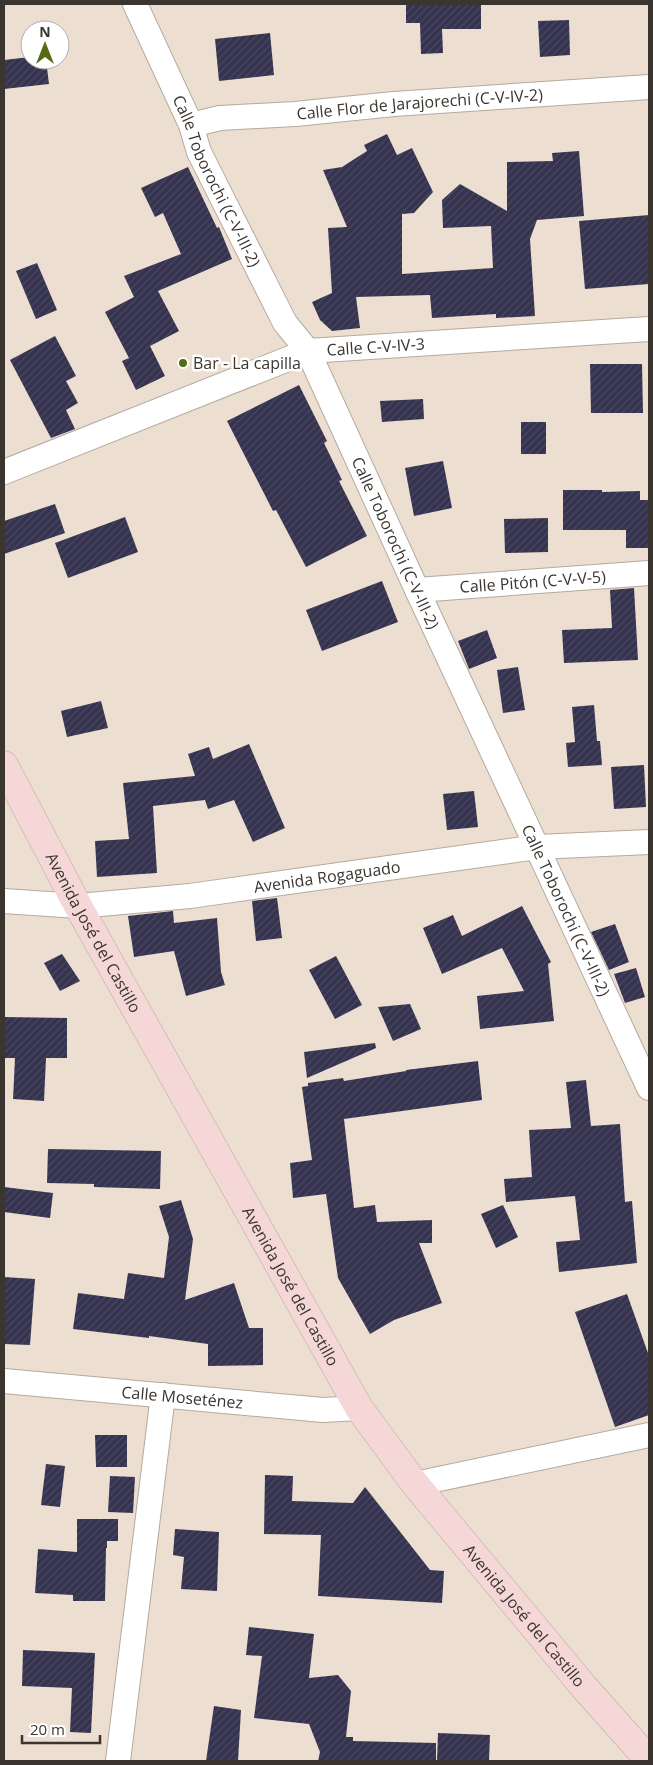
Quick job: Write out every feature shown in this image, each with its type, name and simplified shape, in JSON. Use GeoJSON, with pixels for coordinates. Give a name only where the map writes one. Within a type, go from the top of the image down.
{"type":"FeatureCollection","features":[{"type":"Feature","properties":{"kind":"main road","name":"Avenida José del Castillo"},"geometry":{"type":"LineString","coordinates":[[4,765],[78,906],[359,1408],[415,1484],[584,1687],[649,1760]]}},
{"type":"Feature","properties":{"kind":"street","name":"Calle Toborochi (C-V-III-2)"},"geometry":{"type":"LineString","coordinates":[[135,4],[191,125],[199,152],[285,323],[308,351],[649,1088]]}},
{"type":"Feature","properties":{"kind":"street","name":"Calle Flor de Jarajorechi (C-V-IV-2)"},"geometry":{"type":"LineString","coordinates":[[191,125],[220,118],[649,87]]}},
{"type":"Feature","properties":{"kind":"street","name":"Calle C-V-IV-3"},"geometry":{"type":"LineString","coordinates":[[4,472],[308,351],[649,329]]}},
{"type":"Feature","properties":{"kind":"street","name":"Calle Pitón (C-V-V-5)"},"geometry":{"type":"LineString","coordinates":[[417,590],[649,573]]}},
{"type":"Feature","properties":{"kind":"street","name":"Avenida Rogaguado"},"geometry":{"type":"LineString","coordinates":[[4,901],[78,906],[190,896],[537,847],[649,842]]}},
{"type":"Feature","properties":{"kind":"street","name":"Calle Moseténez"},"geometry":{"type":"LineString","coordinates":[[4,1381],[323,1410],[359,1408]]}},
{"type":"Feature","properties":{"kind":"street"},"geometry":{"type":"LineString","coordinates":[[118,1761],[163,1395]]}},
{"type":"Feature","properties":{"kind":"street"},"geometry":{"type":"LineString","coordinates":[[415,1484],[649,1435]]}},
{"type":"Feature","properties":{"kind":"building"},"geometry":{"type":"Polygon","coordinates":[[[406,4],[481,4],[481,29],[442,29],[443,53],[421,54],[420,23],[406,23],[406,4]]]}},
{"type":"Feature","properties":{"kind":"building"},"geometry":{"type":"Polygon","coordinates":[[[569,20],[570,55],[540,57],[538,21],[569,20]]]}},
{"type":"Feature","properties":{"kind":"building"},"geometry":{"type":"Polygon","coordinates":[[[270,33],[274,75],[219,81],[215,39],[270,33]]]}},
{"type":"Feature","properties":{"kind":"building"},"geometry":{"type":"Polygon","coordinates":[[[20,58],[20,70],[47,70],[49,84],[4,89],[4,60],[20,58]]]}},
{"type":"Feature","properties":{"kind":"building"},"geometry":{"type":"Polygon","coordinates":[[[387,134],[397,155],[412,148],[433,192],[414,213],[402,214],[402,274],[493,268],[491,226],[443,228],[442,200],[460,184],[507,211],[507,162],[553,161],[552,153],[579,151],[584,216],[537,220],[530,239],[535,316],[496,318],[496,314],[432,318],[430,295],[356,297],[360,328],[332,331],[320,320],[312,302],[332,293],[328,228],[347,227],[323,170],[342,167],[367,151],[364,145],[387,134]]]}},
{"type":"Feature","properties":{"kind":"building"},"geometry":{"type":"Polygon","coordinates":[[[188,167],[217,228],[219,227],[232,259],[158,291],[179,331],[150,346],[165,376],[136,390],[122,361],[129,358],[105,312],[134,297],[124,276],[181,254],[163,213],[155,217],[141,188],[188,167]]]}},
{"type":"Feature","properties":{"kind":"building"},"geometry":{"type":"Polygon","coordinates":[[[649,215],[649,284],[585,289],[579,221],[649,215]]]}},
{"type":"Feature","properties":{"kind":"building"},"geometry":{"type":"Polygon","coordinates":[[[37,263],[57,310],[36,319],[16,271],[37,263]]]}},
{"type":"Feature","properties":{"kind":"building"},"geometry":{"type":"Polygon","coordinates":[[[55,336],[76,376],[66,381],[78,403],[66,410],[75,429],[51,438],[10,360],[55,336]]]}},
{"type":"Feature","properties":{"kind":"building"},"geometry":{"type":"Polygon","coordinates":[[[590,364],[642,364],[643,413],[591,413],[590,364]]]}},
{"type":"Feature","properties":{"kind":"building"},"geometry":{"type":"Polygon","coordinates":[[[299,385],[327,441],[324,443],[342,480],[339,481],[367,536],[306,567],[276,510],[273,511],[227,421],[299,385]]]}},
{"type":"Feature","properties":{"kind":"building"},"geometry":{"type":"Polygon","coordinates":[[[423,399],[424,419],[382,422],[380,401],[423,399]]]}},
{"type":"Feature","properties":{"kind":"building"},"geometry":{"type":"Polygon","coordinates":[[[521,422],[546,422],[546,454],[521,454],[521,422]]]}},
{"type":"Feature","properties":{"kind":"building"},"geometry":{"type":"Polygon","coordinates":[[[443,461],[452,508],[414,516],[405,468],[443,461]]]}},
{"type":"Feature","properties":{"kind":"building"},"geometry":{"type":"Polygon","coordinates":[[[563,490],[640,491],[640,500],[649,500],[649,548],[626,548],[626,530],[563,530],[563,490]]]}},
{"type":"Feature","properties":{"kind":"building"},"geometry":{"type":"Polygon","coordinates":[[[55,504],[65,533],[4,554],[4,521],[55,504]]]}},
{"type":"Feature","properties":{"kind":"building"},"geometry":{"type":"Polygon","coordinates":[[[125,517],[138,552],[68,578],[55,543],[125,517]]]}},
{"type":"Feature","properties":{"kind":"building"},"geometry":{"type":"Polygon","coordinates":[[[548,518],[548,552],[505,553],[504,519],[548,518]]]}},
{"type":"Feature","properties":{"kind":"building"},"geometry":{"type":"Polygon","coordinates":[[[382,581],[398,622],[322,651],[306,610],[382,581]]]}},
{"type":"Feature","properties":{"kind":"building"},"geometry":{"type":"Polygon","coordinates":[[[634,588],[638,660],[564,663],[562,630],[612,628],[610,590],[634,588]]]}},
{"type":"Feature","properties":{"kind":"building"},"geometry":{"type":"Polygon","coordinates":[[[487,630],[497,658],[469,669],[458,641],[487,630]]]}},
{"type":"Feature","properties":{"kind":"building"},"geometry":{"type":"Polygon","coordinates":[[[518,667],[525,710],[503,713],[497,670],[518,667]]]}},
{"type":"Feature","properties":{"kind":"building"},"geometry":{"type":"Polygon","coordinates":[[[101,701],[108,728],[67,737],[61,711],[101,701]]]}},
{"type":"Feature","properties":{"kind":"building"},"geometry":{"type":"Polygon","coordinates":[[[594,705],[597,741],[600,741],[602,765],[568,767],[566,743],[575,742],[572,707],[594,705]]]}},
{"type":"Feature","properties":{"kind":"building"},"geometry":{"type":"Polygon","coordinates":[[[249,744],[285,828],[253,842],[234,800],[208,809],[205,800],[153,806],[157,873],[97,877],[95,841],[129,839],[123,783],[195,776],[188,754],[209,747],[213,759],[249,744]]]}},
{"type":"Feature","properties":{"kind":"building"},"geometry":{"type":"Polygon","coordinates":[[[644,765],[646,807],[614,809],[611,767],[644,765]]]}},
{"type":"Feature","properties":{"kind":"building"},"geometry":{"type":"Polygon","coordinates":[[[474,791],[478,827],[447,830],[443,794],[474,791]]]}},
{"type":"Feature","properties":{"kind":"building"},"geometry":{"type":"Polygon","coordinates":[[[277,898],[282,938],[256,941],[252,901],[277,898]]]}},
{"type":"Feature","properties":{"kind":"building"},"geometry":{"type":"Polygon","coordinates":[[[522,906],[551,962],[548,964],[554,1021],[480,1029],[477,996],[524,991],[502,948],[442,974],[423,928],[453,915],[462,936],[522,906]]]}},
{"type":"Feature","properties":{"kind":"building"},"geometry":{"type":"Polygon","coordinates":[[[173,911],[174,923],[217,918],[221,972],[225,985],[186,996],[174,951],[134,957],[128,916],[173,911]]]}},
{"type":"Feature","properties":{"kind":"building"},"geometry":{"type":"Polygon","coordinates":[[[615,924],[629,962],[609,970],[591,932],[615,924]]]}},
{"type":"Feature","properties":{"kind":"building"},"geometry":{"type":"Polygon","coordinates":[[[62,954],[80,981],[60,991],[44,963],[62,954]]]}},
{"type":"Feature","properties":{"kind":"building"},"geometry":{"type":"Polygon","coordinates":[[[336,956],[362,1005],[335,1019],[309,970],[336,956]]]}},
{"type":"Feature","properties":{"kind":"building"},"geometry":{"type":"Polygon","coordinates":[[[636,968],[645,997],[625,1003],[614,974],[636,968]]]}},
{"type":"Feature","properties":{"kind":"building"},"geometry":{"type":"Polygon","coordinates":[[[410,1004],[421,1029],[393,1041],[378,1007],[410,1004]]]}},
{"type":"Feature","properties":{"kind":"building"},"geometry":{"type":"Polygon","coordinates":[[[4,1017],[67,1018],[67,1058],[46,1058],[44,1101],[13,1099],[15,1058],[4,1058],[4,1017]]]}},
{"type":"Feature","properties":{"kind":"building"},"geometry":{"type":"Polygon","coordinates":[[[375,1043],[376,1048],[307,1078],[304,1052],[375,1043]]]}},
{"type":"Feature","properties":{"kind":"building"},"geometry":{"type":"Polygon","coordinates":[[[478,1061],[482,1100],[344,1119],[354,1208],[375,1205],[377,1222],[432,1220],[432,1243],[419,1243],[442,1303],[394,1320],[370,1334],[338,1278],[326,1194],[293,1198],[290,1163],[312,1160],[302,1087],[308,1086],[308,1083],[343,1078],[344,1081],[406,1070],[478,1061]]]}},
{"type":"Feature","properties":{"kind":"building"},"geometry":{"type":"Polygon","coordinates":[[[586,1080],[591,1126],[620,1124],[625,1202],[632,1201],[637,1263],[559,1272],[556,1242],[580,1240],[575,1196],[506,1202],[504,1179],[532,1177],[529,1130],[571,1128],[566,1082],[586,1080]]]}},
{"type":"Feature","properties":{"kind":"building"},"geometry":{"type":"Polygon","coordinates":[[[48,1149],[161,1151],[160,1189],[94,1187],[94,1184],[47,1183],[48,1149]]]}},
{"type":"Feature","properties":{"kind":"building"},"geometry":{"type":"Polygon","coordinates":[[[4,1187],[53,1193],[50,1218],[4,1212],[4,1187]]]}},
{"type":"Feature","properties":{"kind":"building"},"geometry":{"type":"Polygon","coordinates":[[[181,1200],[193,1239],[185,1300],[234,1283],[249,1328],[263,1328],[263,1365],[208,1366],[208,1344],[73,1329],[78,1293],[124,1299],[128,1273],[164,1278],[169,1237],[159,1206],[181,1200]]]}},
{"type":"Feature","properties":{"kind":"building"},"geometry":{"type":"Polygon","coordinates":[[[503,1205],[518,1237],[496,1248],[481,1214],[503,1205]]]}},
{"type":"Feature","properties":{"kind":"building"},"geometry":{"type":"Polygon","coordinates":[[[4,1277],[35,1279],[30,1345],[4,1344],[4,1277]]]}},
{"type":"Feature","properties":{"kind":"building"},"geometry":{"type":"Polygon","coordinates":[[[627,1294],[649,1356],[649,1415],[615,1427],[575,1312],[627,1294]]]}},
{"type":"Feature","properties":{"kind":"building"},"geometry":{"type":"Polygon","coordinates":[[[95,1435],[127,1435],[127,1467],[96,1467],[95,1435]]]}},
{"type":"Feature","properties":{"kind":"building"},"geometry":{"type":"Polygon","coordinates":[[[46,1464],[65,1466],[60,1507],[41,1505],[46,1464]]]}},
{"type":"Feature","properties":{"kind":"building"},"geometry":{"type":"Polygon","coordinates":[[[265,1475],[293,1476],[292,1501],[353,1503],[365,1487],[430,1570],[444,1571],[442,1603],[318,1596],[321,1535],[264,1534],[265,1475]]]}},
{"type":"Feature","properties":{"kind":"building"},"geometry":{"type":"Polygon","coordinates":[[[110,1476],[135,1477],[133,1513],[108,1512],[110,1476]]]}},
{"type":"Feature","properties":{"kind":"building"},"geometry":{"type":"Polygon","coordinates":[[[77,1519],[118,1519],[118,1541],[107,1541],[105,1601],[73,1601],[73,1595],[35,1593],[38,1549],[77,1552],[77,1519]]]}},
{"type":"Feature","properties":{"kind":"building"},"geometry":{"type":"Polygon","coordinates":[[[175,1529],[219,1532],[217,1591],[181,1589],[184,1557],[173,1555],[175,1529]]]}},
{"type":"Feature","properties":{"kind":"building"},"geometry":{"type":"Polygon","coordinates":[[[249,1627],[314,1634],[309,1678],[338,1675],[351,1691],[346,1737],[353,1737],[353,1741],[436,1743],[436,1761],[318,1761],[320,1752],[309,1724],[254,1718],[262,1656],[246,1655],[249,1627]]]}},
{"type":"Feature","properties":{"kind":"building"},"geometry":{"type":"Polygon","coordinates":[[[23,1650],[95,1653],[91,1733],[70,1732],[72,1688],[22,1686],[23,1650]]]}},
{"type":"Feature","properties":{"kind":"building"},"geometry":{"type":"Polygon","coordinates":[[[214,1706],[241,1710],[238,1761],[206,1761],[214,1706]]]}},
{"type":"Feature","properties":{"kind":"building"},"geometry":{"type":"Polygon","coordinates":[[[438,1733],[490,1735],[489,1761],[437,1761],[438,1733]]]}},
{"type":"Feature","properties":{"kind":"place","name":"Bar - La capilla"},"geometry":{"type":"Point","coordinates":[183,363]}}]}
